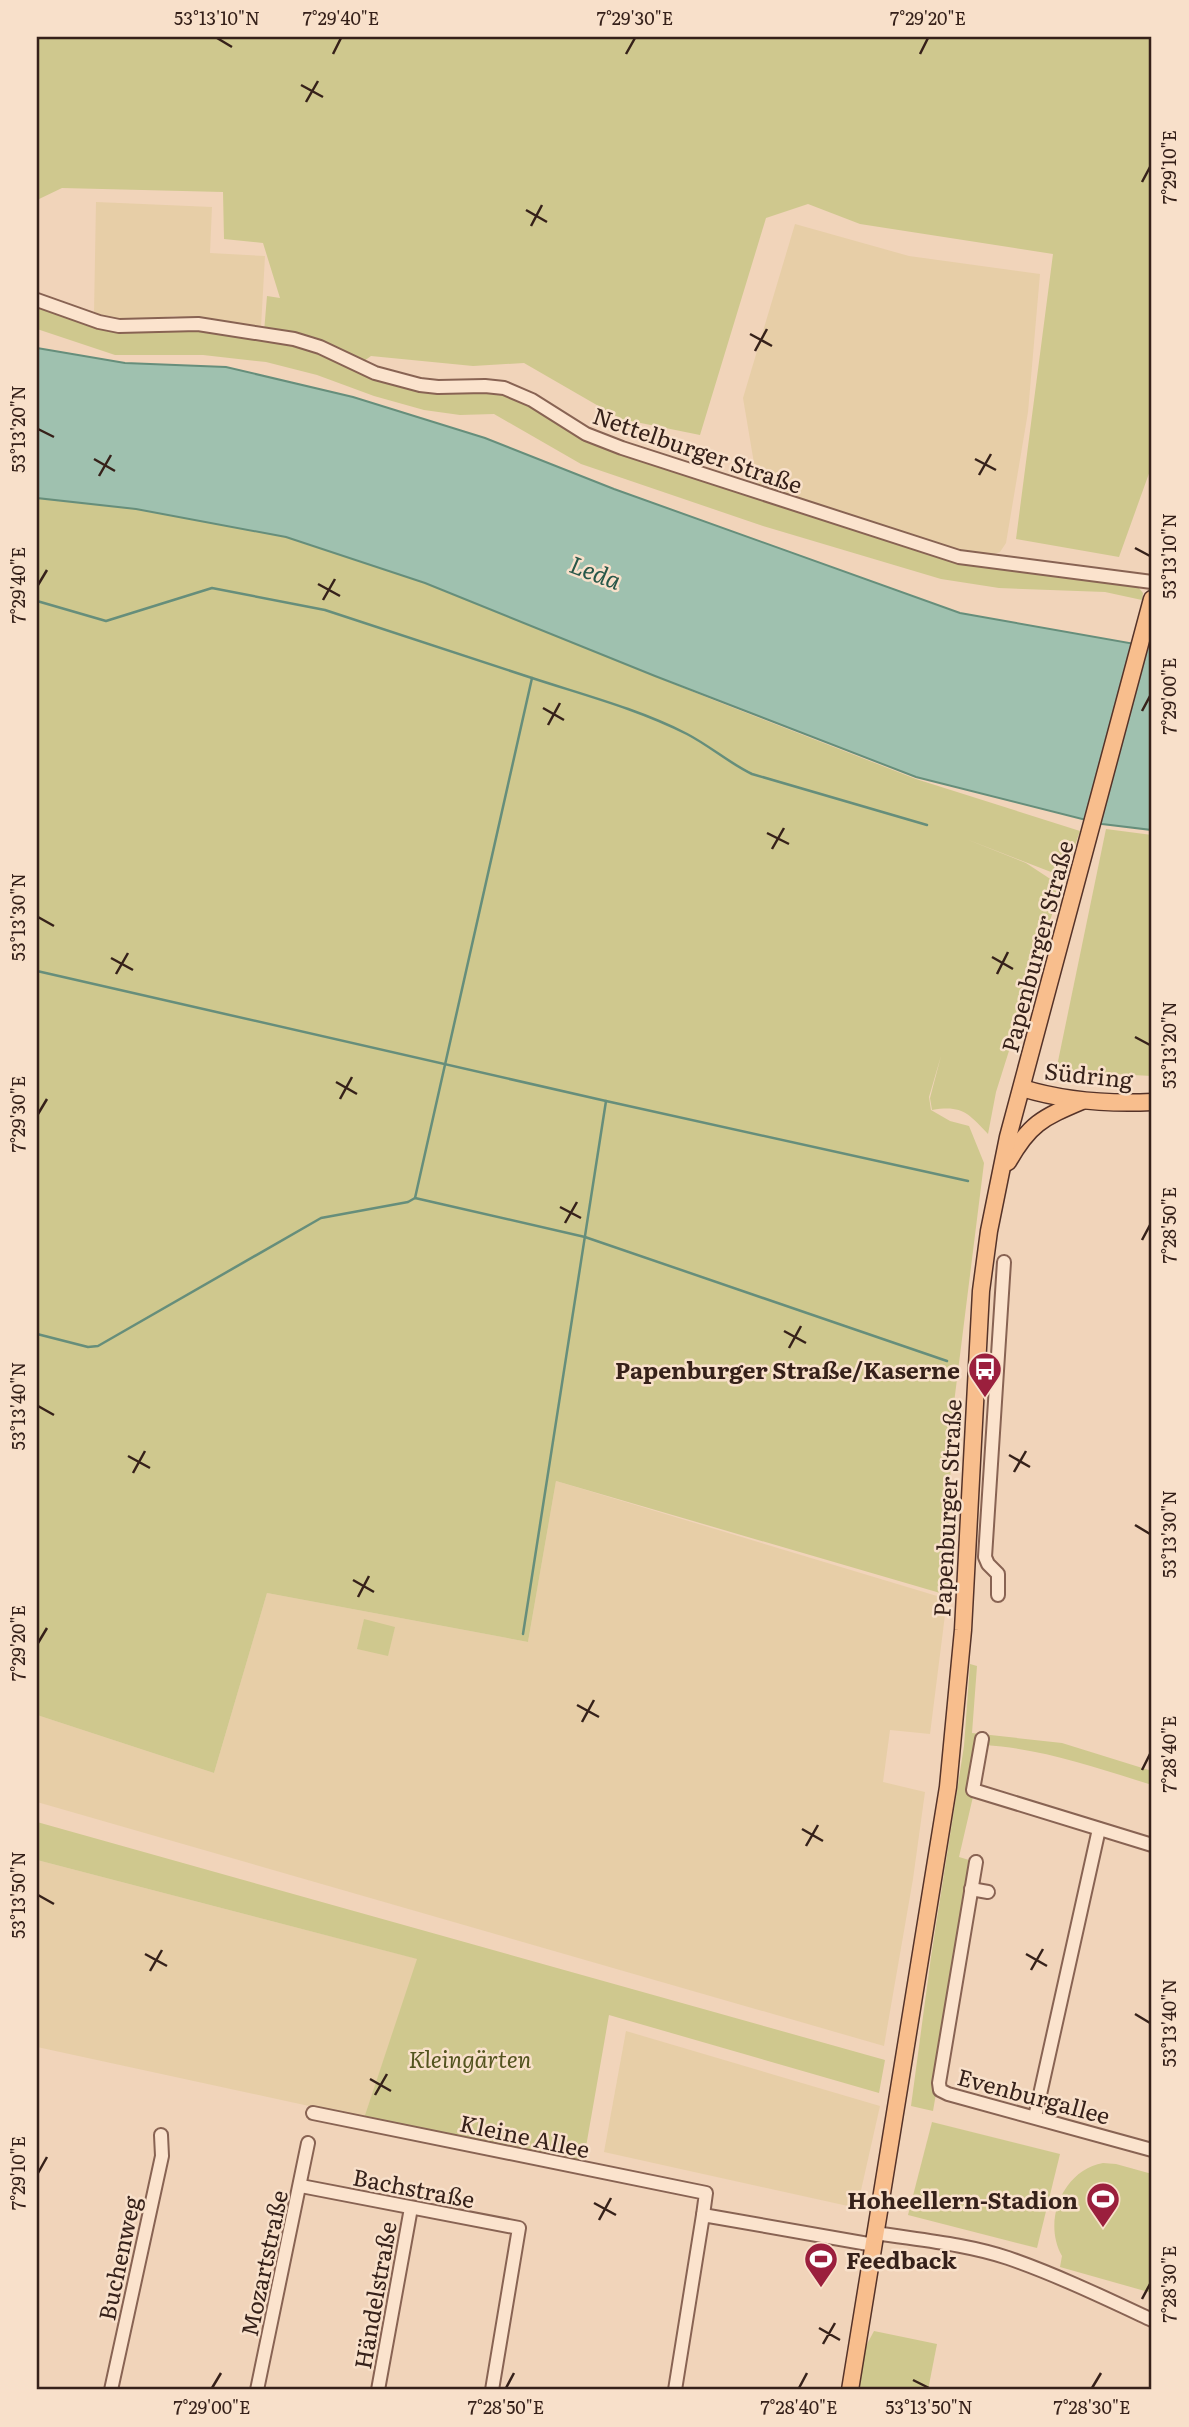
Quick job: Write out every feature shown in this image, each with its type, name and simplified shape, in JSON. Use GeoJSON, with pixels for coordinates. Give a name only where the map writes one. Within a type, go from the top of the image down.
{"type":"FeatureCollection","features":[{"type":"Feature","properties":{"kind":"main road","name":"Papenburger Straße"},"geometry":{"type":"LineString","coordinates":[[850,2390],[948,1787],[963,1630],[981,1291],[989,1231],[1022,1088],[1152,600]]}},
{"type":"Feature","properties":{"kind":"main road","name":"Südring"},"geometry":{"type":"LineString","coordinates":[[1022,1088],[1040,1094],[1107,1103],[1152,1102]]}},
{"type":"Feature","properties":{"kind":"main road"},"geometry":{"type":"LineString","coordinates":[[1000,1176],[1023,1135],[1033,1126],[1084,1100]]}},
{"type":"Feature","properties":{"kind":"street","name":"Nettelburger Straße"},"geometry":{"type":"LineString","coordinates":[[37,300],[99,322],[119,326],[198,324],[294,339],[320,347],[375,373],[420,385],[504,388],[532,401],[586,434],[622,448],[959,556],[1152,582]]}},
{"type":"Feature","properties":{"kind":"street"},"geometry":{"type":"LineString","coordinates":[[998,1595],[998,1574],[985,1557],[1004,1262]]}},
{"type":"Feature","properties":{"kind":"street"},"geometry":{"type":"LineString","coordinates":[[982,1739],[973,1790],[1152,1846]]}},
{"type":"Feature","properties":{"kind":"street"},"geometry":{"type":"LineString","coordinates":[[1035,2117],[1100,1829]]}},
{"type":"Feature","properties":{"kind":"street","name":"Evenburgallee"},"geometry":{"type":"LineString","coordinates":[[976,1862],[939,2087],[948,2095],[1152,2150]]}},
{"type":"Feature","properties":{"kind":"street"},"geometry":{"type":"LineString","coordinates":[[971,1889],[988,1892]]}},
{"type":"Feature","properties":{"kind":"street","name":"Kleine Allee"},"geometry":{"type":"LineString","coordinates":[[313,2113],[706,2193],[703,2215]]}},
{"type":"Feature","properties":{"kind":"street","name":"Buchenweg"},"geometry":{"type":"LineString","coordinates":[[111,2390],[162,2156],[161,2135]]}},
{"type":"Feature","properties":{"kind":"street","name":"Mozartstraße"},"geometry":{"type":"LineString","coordinates":[[257,2390],[308,2143]]}},
{"type":"Feature","properties":{"kind":"street","name":"Bachstraße"},"geometry":{"type":"LineString","coordinates":[[301,2186],[519,2228],[492,2390]]}},
{"type":"Feature","properties":{"kind":"street","name":"Händelstraße"},"geometry":{"type":"LineString","coordinates":[[378,2390],[411,2208]]}},
{"type":"Feature","properties":{"kind":"street"},"geometry":{"type":"LineString","coordinates":[[675,2390],[703,2215],[875,2239],[914,2237],[1007,2257],[1100,2295],[1152,2320]]}},
{"type":"Feature","properties":{"kind":"shaded area"},"geometry":{"type":"Polygon","coordinates":[[[96,202],[212,207],[210,253],[265,256],[261,327],[174,316],[122,322],[94,314],[96,202]]]}},
{"type":"Feature","properties":{"kind":"shaded area"},"geometry":{"type":"Polygon","coordinates":[[[795,224],[909,256],[1040,274],[1028,412],[1006,543],[1000,552],[992,555],[961,551],[758,487],[743,398],[795,224]]]}},
{"type":"Feature","properties":{"kind":"shaded area"},"geometry":{"type":"Polygon","coordinates":[[[556,1481],[947,1599],[930,1734],[890,1730],[883,1782],[925,1792],[884,2046],[37,1802],[37,1715],[214,1773],[267,1593],[528,1642],[556,1481]]]}},
{"type":"Feature","properties":{"kind":"shaded area"},"geometry":{"type":"Polygon","coordinates":[[[37,1860],[418,1959],[364,2118],[37,2047],[37,1860]]]}},
{"type":"Feature","properties":{"kind":"shaded area"},"geometry":{"type":"Polygon","coordinates":[[[626,2031],[880,2106],[857,2208],[604,2152],[626,2031]]]}},
{"type":"Feature","properties":{"kind":"green space"},"geometry":{"type":"Polygon","coordinates":[[[37,37],[1152,37],[1152,465],[1119,557],[1016,539],[1053,254],[860,224],[808,204],[766,218],[700,435],[621,419],[524,363],[473,366],[371,356],[364,361],[314,339],[264,332],[267,296],[280,298],[263,243],[224,239],[223,192],[62,188],[37,200],[37,37]]]}},
{"type":"Feature","properties":{"kind":"green space"},"geometry":{"type":"Polygon","coordinates":[[[37,305],[103,328],[202,327],[311,348],[362,373],[504,392],[523,399],[551,419],[999,567],[1138,587],[1143,593],[1142,600],[1105,592],[999,588],[941,579],[763,526],[581,464],[494,414],[460,415],[424,410],[374,396],[317,375],[266,362],[203,355],[115,355],[37,329],[37,305]]]}},
{"type":"Feature","properties":{"kind":"green space"},"geometry":{"type":"Polygon","coordinates":[[[37,498],[136,509],[286,537],[425,583],[916,779],[1080,831],[1064,877],[966,839],[1026,863],[1061,886],[996,1092],[988,1134],[964,1112],[951,1109],[932,1110],[930,1098],[941,1056],[929,1097],[931,1110],[950,1121],[969,1126],[984,1163],[952,1419],[947,1595],[556,1481],[528,1642],[267,1593],[214,1773],[37,1715],[37,498]]]}},
{"type":"Feature","properties":{"kind":"green space"},"geometry":{"type":"Polygon","coordinates":[[[1106,829],[1152,835],[1152,1076],[1056,1071],[1106,829]]]}},
{"type":"Feature","properties":{"kind":"green space"},"geometry":{"type":"Polygon","coordinates":[[[364,1619],[395,1627],[388,1656],[357,1649],[364,1619]]]}},
{"type":"Feature","properties":{"kind":"green space"},"geometry":{"type":"Polygon","coordinates":[[[970,1664],[977,1666],[972,1733],[1062,1743],[1152,1771],[1152,1785],[1049,1755],[985,1745],[959,1857],[976,1862],[933,2111],[911,2106],[964,1746],[970,1664]]]}},
{"type":"Feature","properties":{"kind":"green space","name":"Kleingärten"},"geometry":{"type":"Polygon","coordinates":[[[37,1822],[885,2060],[879,2093],[609,2015],[583,2164],[364,2118],[417,1959],[37,1860],[37,1822]]]}},
{"type":"Feature","properties":{"kind":"green space"},"geometry":{"type":"Polygon","coordinates":[[[932,2122],[1060,2154],[1037,2248],[908,2215],[932,2122]]]}},
{"type":"Feature","properties":{"kind":"green space","name":"Hoheellern-Stadion"},"geometry":{"type":"Polygon","coordinates":[[[1103,2163],[1152,2174],[1152,2293],[1060,2267],[1062,2256],[1054,2228],[1060,2199],[1077,2176],[1103,2163]]]}},
{"type":"Feature","properties":{"kind":"green space"},"geometry":{"type":"Polygon","coordinates":[[[874,2331],[937,2344],[928,2390],[858,2390],[865,2348],[874,2331]]]}},
{"type":"Feature","properties":{"kind":"water","name":"Leda"},"geometry":{"type":"Polygon","coordinates":[[[37,348],[125,363],[226,367],[353,397],[485,438],[614,489],[960,613],[1152,647],[1152,830],[1102,824],[916,777],[425,583],[286,537],[136,509],[37,498],[37,348]]]}},
{"type":"Feature","properties":{"kind":"waterway"},"geometry":{"type":"LineString","coordinates":[[37,601],[106,621],[212,588],[325,610],[532,678]]}},
{"type":"Feature","properties":{"kind":"waterway"},"geometry":{"type":"LineString","coordinates":[[415,1198],[532,678],[611,703],[668,725],[752,774],[927,825]]}},
{"type":"Feature","properties":{"kind":"waterway"},"geometry":{"type":"LineString","coordinates":[[37,971],[606,1101],[523,1634]]}},
{"type":"Feature","properties":{"kind":"waterway"},"geometry":{"type":"LineString","coordinates":[[606,1101],[968,1181]]}},
{"type":"Feature","properties":{"kind":"waterway"},"geometry":{"type":"LineString","coordinates":[[37,1334],[88,1347],[98,1346],[321,1218],[408,1202],[415,1198],[585,1237],[947,1361]]}},
{"type":"Feature","properties":{"kind":"place","name":"Papenburger Straße/Kaserne"},"geometry":{"type":"Point","coordinates":[985,1399]}},
{"type":"Feature","properties":{"kind":"place","name":"Hoheellern-Stadion"},"geometry":{"type":"Point","coordinates":[1103,2229]}},
{"type":"Feature","properties":{"kind":"place","name":"Feedback"},"geometry":{"type":"Point","coordinates":[821,2289]}}]}
